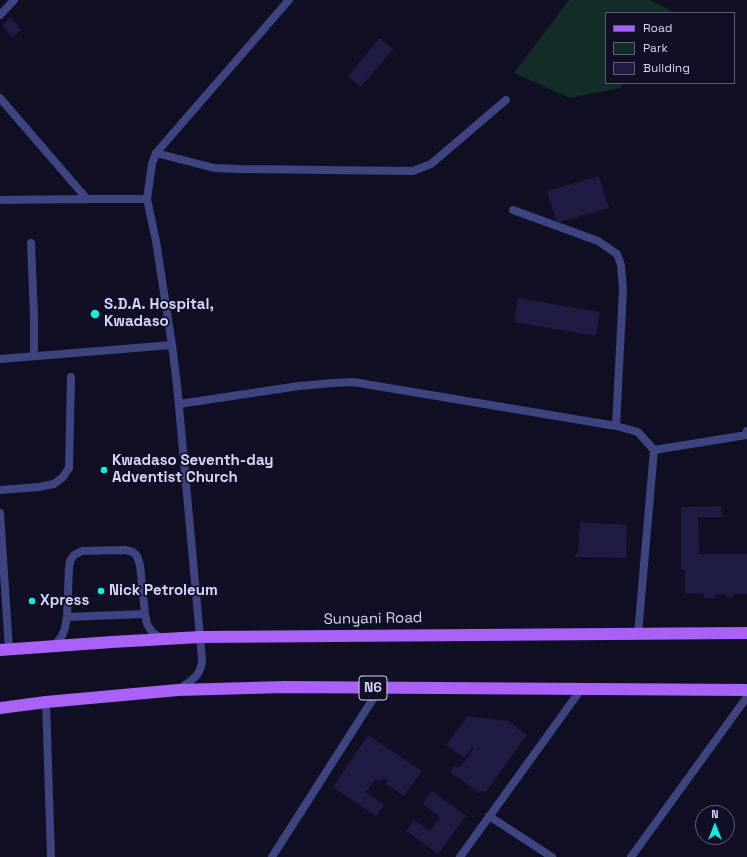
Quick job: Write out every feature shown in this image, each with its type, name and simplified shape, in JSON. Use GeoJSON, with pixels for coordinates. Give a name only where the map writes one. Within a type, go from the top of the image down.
{"type":"FeatureCollection","features":[{"type":"Feature","properties":{"kind":"main road","name":"Sunyani Road"},"geometry":{"type":"LineString","coordinates":[[4,650],[200,637],[747,633]]}},
{"type":"Feature","properties":{"kind":"main road","name":"N6"},"geometry":{"type":"LineString","coordinates":[[0,708],[46,702],[178,690],[285,687],[747,690]]}},
{"type":"Feature","properties":{"kind":"street"},"geometry":{"type":"LineString","coordinates":[[0,15],[14,0]]}},
{"type":"Feature","properties":{"kind":"street"},"geometry":{"type":"LineString","coordinates":[[178,690],[200,671],[202,660],[179,404],[172,345],[156,241],[147,199],[152,164],[156,153],[289,0]]}},
{"type":"Feature","properties":{"kind":"street"},"geometry":{"type":"LineString","coordinates":[[0,98],[87,199]]}},
{"type":"Feature","properties":{"kind":"street"},"geometry":{"type":"LineString","coordinates":[[156,153],[214,168],[413,171],[431,164],[506,100]]}},
{"type":"Feature","properties":{"kind":"street"},"geometry":{"type":"LineString","coordinates":[[0,200],[147,199]]}},
{"type":"Feature","properties":{"kind":"street"},"geometry":{"type":"LineString","coordinates":[[513,210],[598,241],[616,254],[621,265],[623,290],[616,426]]}},
{"type":"Feature","properties":{"kind":"street"},"geometry":{"type":"LineString","coordinates":[[31,243],[34,356]]}},
{"type":"Feature","properties":{"kind":"street"},"geometry":{"type":"LineString","coordinates":[[0,359],[172,345]]}},
{"type":"Feature","properties":{"kind":"street"},"geometry":{"type":"LineString","coordinates":[[0,490],[39,487],[54,484],[69,468],[71,377]]}},
{"type":"Feature","properties":{"kind":"street"},"geometry":{"type":"LineString","coordinates":[[179,404],[299,386],[353,382],[616,426],[638,432],[654,450],[638,634]]}},
{"type":"Feature","properties":{"kind":"street"},"geometry":{"type":"LineString","coordinates":[[654,450],[747,435],[747,431]]}},
{"type":"Feature","properties":{"kind":"street"},"geometry":{"type":"LineString","coordinates":[[0,513],[4,650]]}},
{"type":"Feature","properties":{"kind":"street"},"geometry":{"type":"LineString","coordinates":[[54,646],[64,632],[67,617],[70,562],[74,554],[82,551],[125,550],[133,552],[138,556],[147,624],[152,632],[162,639]]}},
{"type":"Feature","properties":{"kind":"street"},"geometry":{"type":"LineString","coordinates":[[67,617],[145,614]]}},
{"type":"Feature","properties":{"kind":"street"},"geometry":{"type":"LineString","coordinates":[[272,857],[380,688]]}},
{"type":"Feature","properties":{"kind":"street"},"geometry":{"type":"LineString","coordinates":[[460,857],[582,688]]}},
{"type":"Feature","properties":{"kind":"street"},"geometry":{"type":"LineString","coordinates":[[631,857],[747,697]]}},
{"type":"Feature","properties":{"kind":"street"},"geometry":{"type":"LineString","coordinates":[[46,702],[51,857]]}},
{"type":"Feature","properties":{"kind":"street"},"geometry":{"type":"LineString","coordinates":[[489,816],[552,857]]}},
{"type":"Feature","properties":{"kind":"green space"},"geometry":{"type":"Polygon","coordinates":[[[569,0],[650,0],[672,11],[605,12],[605,84],[623,84],[620,88],[570,98],[514,73],[569,0]]]}},
{"type":"Feature","properties":{"kind":"building"},"geometry":{"type":"Polygon","coordinates":[[[11,17],[21,30],[12,37],[2,25],[11,17]]]}},
{"type":"Feature","properties":{"kind":"building"},"geometry":{"type":"Polygon","coordinates":[[[380,38],[393,49],[361,87],[348,76],[380,38]]]}},
{"type":"Feature","properties":{"kind":"building"},"geometry":{"type":"Polygon","coordinates":[[[599,176],[609,208],[557,223],[547,191],[599,176]]]}},
{"type":"Feature","properties":{"kind":"building"},"geometry":{"type":"Polygon","coordinates":[[[518,298],[600,312],[596,336],[514,322],[518,298]]]}},
{"type":"Feature","properties":{"kind":"building"},"geometry":{"type":"Polygon","coordinates":[[[721,506],[722,517],[698,517],[699,554],[747,554],[747,594],[734,594],[734,597],[726,597],[726,594],[715,595],[715,598],[704,598],[704,593],[685,594],[685,570],[681,570],[681,507],[721,506]]]}},
{"type":"Feature","properties":{"kind":"building"},"geometry":{"type":"Polygon","coordinates":[[[580,522],[627,525],[626,558],[575,557],[576,553],[578,554],[580,522]]]}},
{"type":"Feature","properties":{"kind":"building"},"geometry":{"type":"Polygon","coordinates":[[[468,716],[508,721],[527,735],[485,793],[483,790],[479,793],[450,772],[455,765],[459,768],[474,749],[472,748],[464,758],[446,745],[468,716]]]}},
{"type":"Feature","properties":{"kind":"building"},"geometry":{"type":"Polygon","coordinates":[[[368,735],[422,771],[404,796],[386,784],[388,781],[383,778],[380,782],[375,779],[366,792],[384,805],[376,816],[333,787],[368,735]]]}},
{"type":"Feature","properties":{"kind":"building"},"geometry":{"type":"Polygon","coordinates":[[[432,791],[466,816],[438,854],[406,831],[414,820],[430,831],[440,817],[423,804],[432,791]]]}},
{"type":"Feature","properties":{"kind":"place","name":"S.D.A. Hospital, Kwadaso"},"geometry":{"type":"Point","coordinates":[95,314]}},
{"type":"Feature","properties":{"kind":"place","name":"Kwadaso Seventh-day Adventist Church"},"geometry":{"type":"Point","coordinates":[104,470]}},
{"type":"Feature","properties":{"kind":"place","name":"Nick Petroleum"},"geometry":{"type":"Point","coordinates":[101,591]}},
{"type":"Feature","properties":{"kind":"place","name":"Xpress"},"geometry":{"type":"Point","coordinates":[32,601]}}]}
